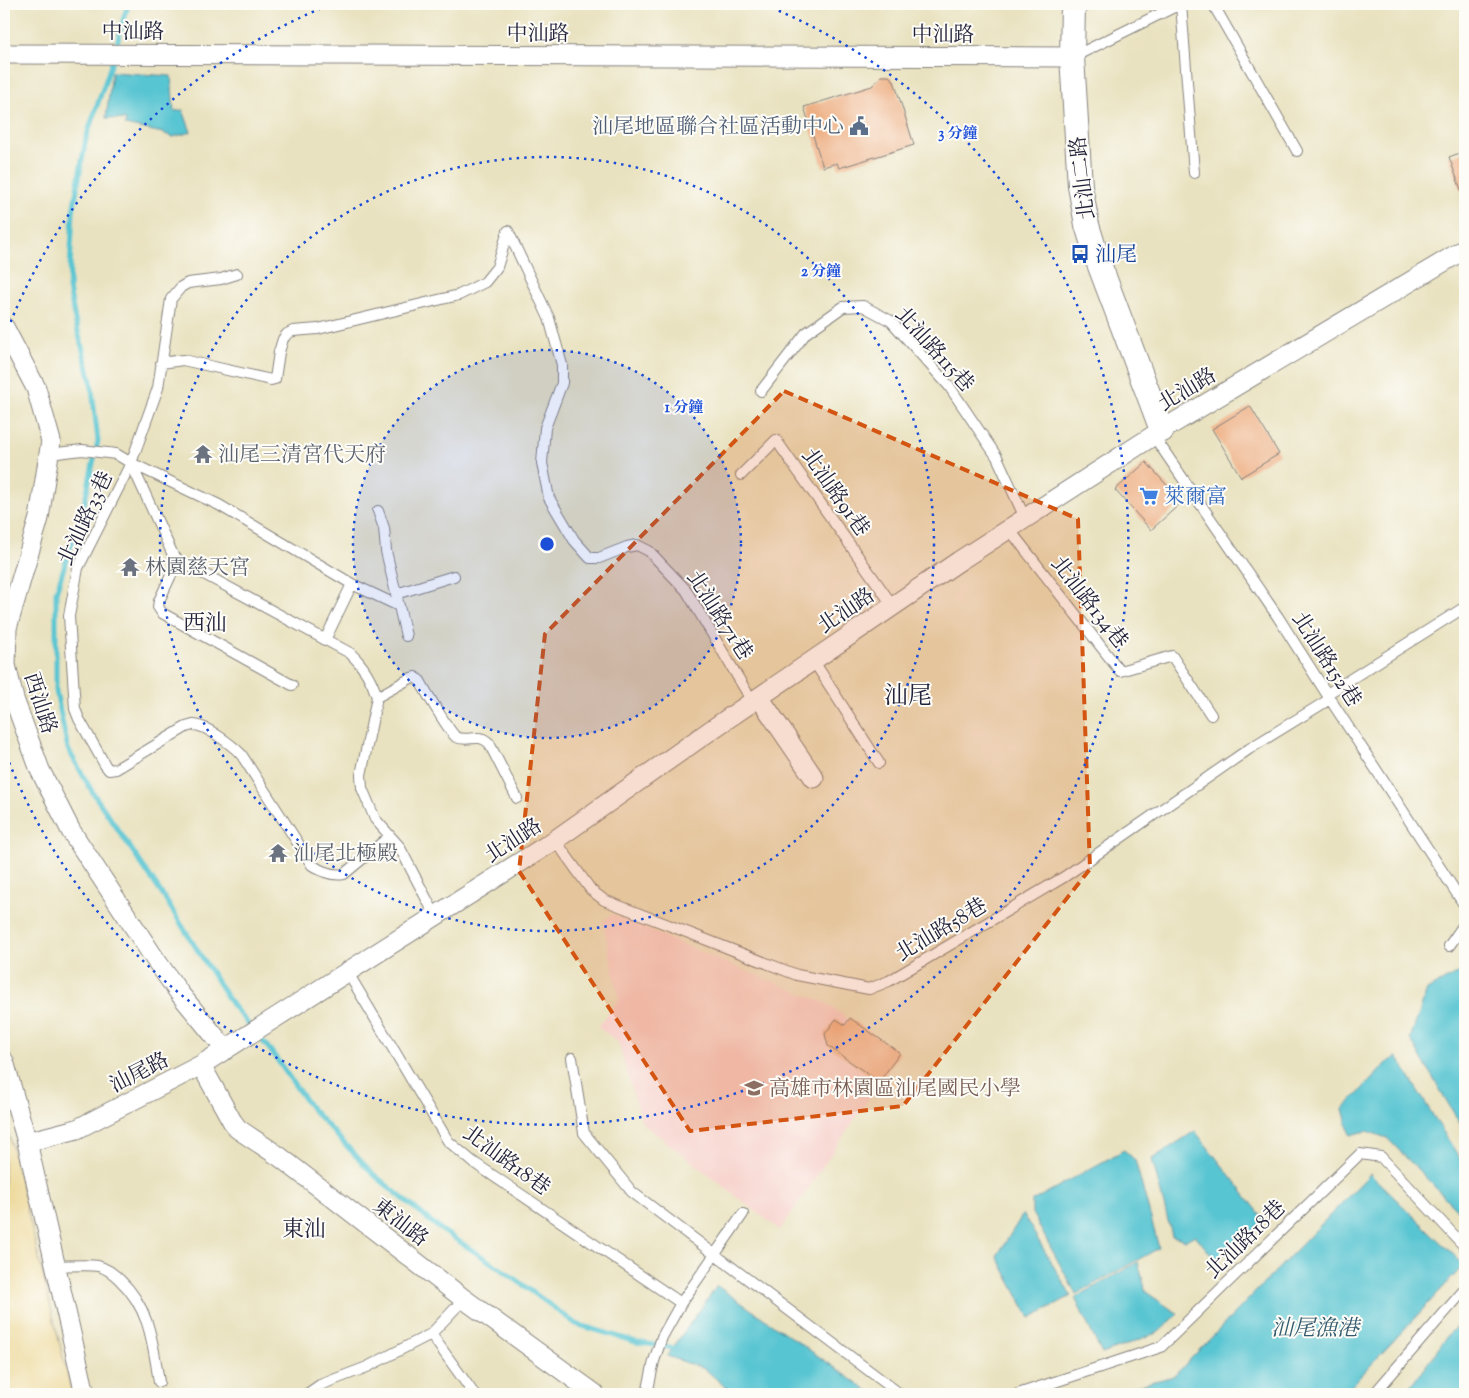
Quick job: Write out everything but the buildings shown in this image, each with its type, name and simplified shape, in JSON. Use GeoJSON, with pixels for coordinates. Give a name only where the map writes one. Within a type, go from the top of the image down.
{"type":"FeatureCollection","features":[{"type":"Feature","properties":{"kind":"street","name":"北汕二路"},"geometry":{"type":"LineString","coordinates":[[1074,4],[1072,57],[1080,186],[1087,225],[1158,433]]}},
{"type":"Feature","properties":{"kind":"street","name":"中汕路"},"geometry":{"type":"LineString","coordinates":[[4,54],[1072,57]]}},
{"type":"Feature","properties":{"kind":"street","name":"北汕路"},"geometry":{"type":"LineString","coordinates":[[264,1026],[555,840],[756,699],[1025,518],[1158,433],[1465,249]]}},
{"type":"Feature","properties":{"kind":"street","name":"西汕路"},"geometry":{"type":"LineString","coordinates":[[4,327],[36,388],[51,441],[39,518],[10,595],[6,664],[14,699],[40,770],[71,831],[180,994],[232,1046]]}},
{"type":"Feature","properties":{"kind":"street"},"geometry":{"type":"LineString","coordinates":[[756,699],[814,778]]}},
{"type":"Feature","properties":{"kind":"street","name":"汕尾路"},"geometry":{"type":"LineString","coordinates":[[27,1142],[77,1129],[201,1066],[264,1026]]}},
{"type":"Feature","properties":{"kind":"street"},"geometry":{"type":"LineString","coordinates":[[4,1061],[27,1142],[86,1394]]}},
{"type":"Feature","properties":{"kind":"street","name":"東汕路"},"geometry":{"type":"LineString","coordinates":[[201,1066],[238,1129],[280,1157],[464,1299],[595,1394]]}},
{"type":"Feature","properties":{"kind":"lane"},"geometry":{"type":"LineString","coordinates":[[1072,57],[1180,4],[1194,173]]}},
{"type":"Feature","properties":{"kind":"lane"},"geometry":{"type":"LineString","coordinates":[[1213,4],[1297,151]]}},
{"type":"Feature","properties":{"kind":"lane","name":"北汕路71巷"},"geometry":{"type":"LineString","coordinates":[[161,363],[183,360],[275,380],[279,352],[287,334],[318,329],[459,295],[485,282],[497,266],[508,231],[549,318],[562,365],[562,383],[545,428],[542,463],[549,498],[574,540],[590,558],[600,558],[637,545],[649,551],[686,590],[756,699]]}},
{"type":"Feature","properties":{"kind":"lane","name":"北汕路33巷"},"geometry":{"type":"LineString","coordinates":[[237,274],[221,280],[188,283],[181,287],[171,299],[158,388],[131,464],[78,568],[69,616],[75,709],[109,770],[116,769],[193,724],[202,726],[232,745],[241,754],[312,865],[319,870],[335,875],[344,874],[390,836]]}},
{"type":"Feature","properties":{"kind":"lane","name":"北汕路115巷"},"geometry":{"type":"LineString","coordinates":[[761,391],[806,332],[843,307],[863,306],[891,321],[949,386],[997,457],[1025,518]]}},
{"type":"Feature","properties":{"kind":"lane","name":"北汕路152巷"},"geometry":{"type":"LineString","coordinates":[[1158,433],[1465,906]]}},
{"type":"Feature","properties":{"kind":"lane","name":"北汕路91巷"},"geometry":{"type":"LineString","coordinates":[[741,475],[776,440],[893,606]]}},
{"type":"Feature","properties":{"kind":"lane","name":"北汕路33巷"},"geometry":{"type":"LineString","coordinates":[[49,454],[82,450],[116,454],[131,464],[219,506],[352,584],[399,606]]}},
{"type":"Feature","properties":{"kind":"lane","name":"北汕路33巷"},"geometry":{"type":"LineString","coordinates":[[131,464],[173,555],[178,560]]}},
{"type":"Feature","properties":{"kind":"lane"},"geometry":{"type":"LineString","coordinates":[[378,511],[384,528],[386,551],[406,636]]}},
{"type":"Feature","properties":{"kind":"lane","name":"北汕路134巷"},"geometry":{"type":"LineString","coordinates":[[1009,529],[1120,671],[1172,656],[1211,715]]}},
{"type":"Feature","properties":{"kind":"lane"},"geometry":{"type":"LineString","coordinates":[[292,685],[162,613],[158,608],[159,600],[178,560],[350,653],[358,660],[374,686],[377,697],[361,775],[362,788],[375,819],[399,846],[436,917]]}},
{"type":"Feature","properties":{"kind":"lane"},"geometry":{"type":"LineString","coordinates":[[396,594],[454,576]]}},
{"type":"Feature","properties":{"kind":"lane"},"geometry":{"type":"LineString","coordinates":[[325,640],[352,584]]}},
{"type":"Feature","properties":{"kind":"lane","name":"北汕路58巷"},"geometry":{"type":"LineString","coordinates":[[555,840],[591,890],[604,900],[797,975],[869,989],[889,982],[1064,877],[1249,749],[1465,607]]}},
{"type":"Feature","properties":{"kind":"lane"},"geometry":{"type":"LineString","coordinates":[[813,660],[879,763]]}},
{"type":"Feature","properties":{"kind":"lane"},"geometry":{"type":"LineString","coordinates":[[377,697],[416,677],[453,734],[463,739],[481,738],[489,743],[516,798]]}},
{"type":"Feature","properties":{"kind":"lane"},"geometry":{"type":"LineString","coordinates":[[1449,946],[1465,923]]}},
{"type":"Feature","properties":{"kind":"lane","name":"北汕路18巷"},"geometry":{"type":"LineString","coordinates":[[348,972],[448,1141],[473,1162],[681,1303]]}},
{"type":"Feature","properties":{"kind":"lane"},"geometry":{"type":"LineString","coordinates":[[572,1058],[584,1133],[632,1192],[900,1394]]}},
{"type":"Feature","properties":{"kind":"lane","name":"北汕路18巷"},"geometry":{"type":"LineString","coordinates":[[1018,1394],[1162,1347],[1360,1154],[1381,1157],[1465,1248]]}},
{"type":"Feature","properties":{"kind":"lane"},"geometry":{"type":"LineString","coordinates":[[647,1394],[654,1361],[662,1337],[681,1303],[743,1214]]}},
{"type":"Feature","properties":{"kind":"lane"},"geometry":{"type":"LineString","coordinates":[[55,1266],[98,1266],[114,1274],[125,1285],[135,1297],[150,1330],[159,1382]]}},
{"type":"Feature","properties":{"kind":"lane"},"geometry":{"type":"LineString","coordinates":[[1374,1394],[1465,1288]]}},
{"type":"Feature","properties":{"kind":"lane"},"geometry":{"type":"LineString","coordinates":[[307,1394],[320,1385],[367,1367],[431,1334],[464,1299]]}},
{"type":"Feature","properties":{"kind":"lane"},"geometry":{"type":"LineString","coordinates":[[431,1334],[474,1394]]}},
{"type":"Feature","properties":{"kind":"highlighted area"},"geometry":{"type":"Polygon","coordinates":[[[784,391],[1078,519],[1090,869],[903,1106],[690,1131],[519,871],[545,634],[784,391]]]}},
{"type":"Feature","properties":{"kind":"shaded area","name":"高雄市林園區汕尾國民小學"},"geometry":{"type":"Polygon","coordinates":[[[612,914],[824,1002],[899,1054],[780,1230],[642,1123],[618,1042],[598,1027],[619,999],[603,922],[612,914]]]}},
{"type":"Feature","properties":{"kind":"sand"},"geometry":{"type":"Polygon","coordinates":[[[4,1115],[72,1394],[4,1394],[4,1115]]]}},
{"type":"Feature","properties":{"kind":"water"},"geometry":{"type":"Polygon","coordinates":[[[112,72],[171,76],[174,111],[183,110],[191,132],[173,137],[125,125],[126,120],[106,118],[112,72]]]}},
{"type":"Feature","properties":{"kind":"water"},"geometry":{"type":"Polygon","coordinates":[[[1465,969],[1465,1132],[1410,1039],[1427,990],[1465,969]]]}},
{"type":"Feature","properties":{"kind":"water"},"geometry":{"type":"Polygon","coordinates":[[[1397,1057],[1465,1167],[1465,1218],[1387,1138],[1367,1131],[1350,1135],[1343,1109],[1389,1061],[1397,1057]]]}},
{"type":"Feature","properties":{"kind":"water"},"geometry":{"type":"Polygon","coordinates":[[[1195,1131],[1265,1220],[1216,1261],[1195,1235],[1186,1240],[1172,1236],[1152,1159],[1195,1131]]]}},
{"type":"Feature","properties":{"kind":"water"},"geometry":{"type":"Polygon","coordinates":[[[1124,1150],[1135,1160],[1159,1248],[1076,1294],[1032,1213],[1032,1201],[1124,1150]]]}},
{"type":"Feature","properties":{"kind":"water","name":"汕尾漁港"},"geometry":{"type":"Polygon","coordinates":[[[1370,1174],[1464,1265],[1344,1394],[1106,1394],[1174,1376],[1370,1174]]]}},
{"type":"Feature","properties":{"kind":"water"},"geometry":{"type":"Polygon","coordinates":[[[1023,1214],[1071,1296],[1030,1318],[997,1256],[1023,1214]]]}},
{"type":"Feature","properties":{"kind":"water"},"geometry":{"type":"Polygon","coordinates":[[[1138,1262],[1146,1292],[1178,1314],[1159,1332],[1102,1354],[1075,1298],[1138,1262]]]}},
{"type":"Feature","properties":{"kind":"water"},"geometry":{"type":"Polygon","coordinates":[[[717,1286],[873,1394],[733,1394],[705,1369],[667,1356],[717,1286]]]}},
{"type":"Feature","properties":{"kind":"water"},"geometry":{"type":"Polygon","coordinates":[[[1465,1318],[1465,1394],[1405,1394],[1449,1334],[1465,1318]]]}},
{"type":"Feature","properties":{"kind":"waterway"},"geometry":{"type":"LineString","coordinates":[[115,51],[125,13],[130,4]]}},
{"type":"Feature","properties":{"kind":"waterway"},"geometry":{"type":"LineString","coordinates":[[113,59],[86,138],[73,212],[69,288],[75,320],[91,381],[98,441],[83,509],[56,592],[56,691],[68,749],[93,793],[164,897],[232,1005],[271,1051],[310,1107],[373,1174],[440,1229],[504,1271],[576,1324],[636,1342],[673,1348]]}},
{"type":"Feature","properties":{"kind":"place","name":"汕尾地區聯合社區活動中心"},"geometry":{"type":"Point","coordinates":[859,126]}},
{"type":"Feature","properties":{"kind":"place","name":"汕尾"},"geometry":{"type":"Point","coordinates":[1080,254]}},
{"type":"Feature","properties":{"kind":"place","name":"汕尾三清宮代天府"},"geometry":{"type":"Point","coordinates":[203,454]}},
{"type":"Feature","properties":{"kind":"place","name":"萊爾富"},"geometry":{"type":"Point","coordinates":[1149,496]}},
{"type":"Feature","properties":{"kind":"place","name":"林園慈天宮"},"geometry":{"type":"Point","coordinates":[130,567]}},
{"type":"Feature","properties":{"kind":"place","name":"汕尾北極殿"},"geometry":{"type":"Point","coordinates":[278,853]}},
{"type":"Feature","properties":{"kind":"place","name":"高雄市林園區汕尾國民小學"},"geometry":{"type":"Point","coordinates":[754,1088]}},
{"type":"Feature","properties":{"kind":"district","name":"西汕"},"geometry":{"type":"Point","coordinates":[205,622]}},
{"type":"Feature","properties":{"kind":"district","name":"汕尾"},"geometry":{"type":"Point","coordinates":[908,695]}},
{"type":"Feature","properties":{"kind":"district","name":"東汕"},"geometry":{"type":"Point","coordinates":[304,1228]}}]}
